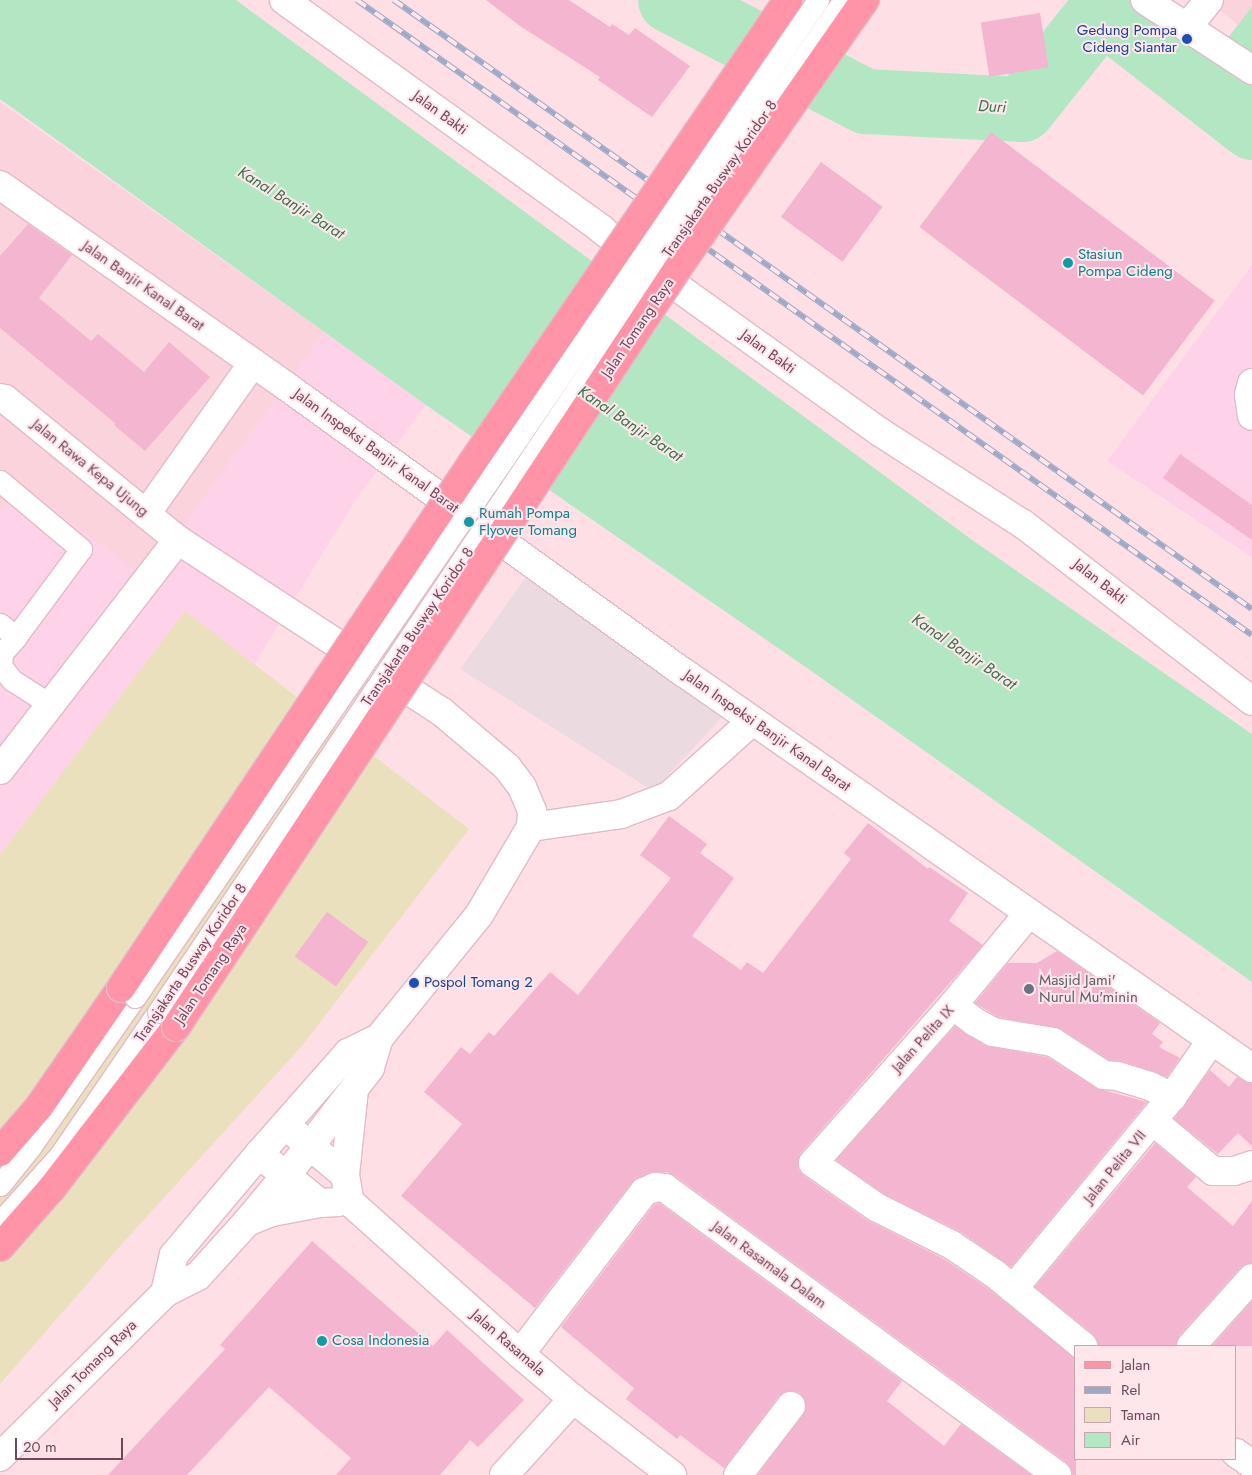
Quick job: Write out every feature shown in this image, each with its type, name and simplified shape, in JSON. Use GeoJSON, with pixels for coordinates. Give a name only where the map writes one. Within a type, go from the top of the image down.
{"type":"FeatureCollection","features":[{"type":"Feature","properties":{"kind":"main road"},"geometry":{"type":"LineString","coordinates":[[0,1152],[39,1107],[128,993],[472,463],[788,0]]}},
{"type":"Feature","properties":{"kind":"main road","name":"Jalan Tomang Raya"},"geometry":{"type":"LineString","coordinates":[[0,1247],[52,1188],[682,262],[866,0]]}},
{"type":"Feature","properties":{"kind":"street","name":"Jalan Bakti"},"geometry":{"type":"LineString","coordinates":[[284,0],[600,229],[641,262],[880,432],[1023,524],[1252,701]]}},
{"type":"Feature","properties":{"kind":"street"},"geometry":{"type":"LineString","coordinates":[[1145,0],[1219,46],[1252,70]]}},
{"type":"Feature","properties":{"kind":"street"},"geometry":{"type":"LineString","coordinates":[[1188,26],[1209,0]]}},
{"type":"Feature","properties":{"kind":"street","name":"Jalan Banjir Kanal Barat"},"geometry":{"type":"LineString","coordinates":[[0,186],[286,386]]}},
{"type":"Feature","properties":{"kind":"street"},"geometry":{"type":"LineString","coordinates":[[146,514],[253,363]]}},
{"type":"Feature","properties":{"kind":"street"},"geometry":{"type":"LineString","coordinates":[[1252,383],[1250,396],[1252,416]]}},
{"type":"Feature","properties":{"kind":"street","name":"Jalan Inspeksi Banjir Kanal Barat"},"geometry":{"type":"LineString","coordinates":[[286,386],[404,473],[752,721],[1252,1068]]}},
{"type":"Feature","properties":{"kind":"street","name":"Jalan Rawa Kepa Ujung"},"geometry":{"type":"LineString","coordinates":[[0,398],[5,399],[178,540]]}},
{"type":"Feature","properties":{"kind":"street"},"geometry":{"type":"LineString","coordinates":[[0,770],[178,540],[442,712],[508,767],[522,787],[532,811],[531,827],[620,814],[669,796],[752,721]]}},
{"type":"Feature","properties":{"kind":"street","name":"Jalan Tomang Raya"},"geometry":{"type":"LineString","coordinates":[[0,1457],[165,1293],[198,1276],[247,1222],[310,1146],[370,1068],[379,1038],[479,915],[531,827]]}},
{"type":"Feature","properties":{"kind":"street","name":"Jalan Pelita IX"},"geometry":{"type":"LineString","coordinates":[[1013,1290],[995,1274],[952,1245],[876,1207],[813,1162],[954,1005],[1029,913]]}},
{"type":"Feature","properties":{"kind":"street"},"geometry":{"type":"LineString","coordinates":[[954,1005],[975,1022],[993,1032],[1053,1042],[1095,1071],[1150,1086],[1172,1097]]}},
{"type":"Feature","properties":{"kind":"street","name":"Jalan Tomang Raya"},"geometry":{"type":"LineString","coordinates":[[165,1293],[174,1255],[348,1052],[379,1038]]}},
{"type":"Feature","properties":{"kind":"street","name":"Jalan Pelita VII"},"geometry":{"type":"LineString","coordinates":[[1013,1290],[1153,1121],[1211,1041]]}},
{"type":"Feature","properties":{"kind":"street"},"geometry":{"type":"LineString","coordinates":[[247,1222],[272,1212],[320,1203],[350,1202],[344,1160],[354,1090]]}},
{"type":"Feature","properties":{"kind":"street"},"geometry":{"type":"LineString","coordinates":[[1153,1121],[1213,1171],[1234,1171],[1252,1164]]}},
{"type":"Feature","properties":{"kind":"street"},"geometry":{"type":"LineString","coordinates":[[285,1125],[345,1175]]}},
{"type":"Feature","properties":{"kind":"street"},"geometry":{"type":"LineString","coordinates":[[259,1154],[320,1203]]}},
{"type":"Feature","properties":{"kind":"street","name":"Jalan Rasamala Dalam"},"geometry":{"type":"LineString","coordinates":[[520,1354],[644,1192],[655,1187],[665,1188],[1057,1475]]}},
{"type":"Feature","properties":{"kind":"street","name":"Jalan Rasamala"},"geometry":{"type":"LineString","coordinates":[[350,1202],[573,1399],[672,1475]]}},
{"type":"Feature","properties":{"kind":"street"},"geometry":{"type":"LineString","coordinates":[[1192,1345],[1252,1278]]}},
{"type":"Feature","properties":{"kind":"street"},"geometry":{"type":"LineString","coordinates":[[1013,1290],[1083,1345]]}},
{"type":"Feature","properties":{"kind":"street"},"geometry":{"type":"LineString","coordinates":[[504,1475],[573,1399]]}},
{"type":"Feature","properties":{"kind":"street"},"geometry":{"type":"LineString","coordinates":[[738,1475],[791,1406]]}},
{"type":"Feature","properties":{"kind":"street"},"geometry":{"type":"LineString","coordinates":[[1237,1454],[1252,1464]]}},
{"type":"Feature","properties":{"kind":"lane","name":"Transjakarta Busway Koridor 8"},"geometry":{"type":"LineString","coordinates":[[0,1185],[31,1146],[128,993],[818,0]]}},
{"type":"Feature","properties":{"kind":"lane","name":"Transjakarta Busway Koridor 8"},"geometry":{"type":"LineString","coordinates":[[0,1222],[60,1155],[167,1020],[667,256],[844,0]]}},
{"type":"Feature","properties":{"kind":"lane"},"geometry":{"type":"LineString","coordinates":[[0,481],[81,549],[8,631],[2,653],[1,666],[12,680],[51,705]]}},
{"type":"Feature","properties":{"kind":"shaded area"},"geometry":{"type":"Polygon","coordinates":[[[668,0],[707,0],[694,18],[668,0]]]}},
{"type":"Feature","properties":{"kind":"shaded area"},"geometry":{"type":"Polygon","coordinates":[[[1207,0],[1252,0],[1252,12],[1241,27],[1207,0]]]}},
{"type":"Feature","properties":{"kind":"shaded area"},"geometry":{"type":"Polygon","coordinates":[[[0,102],[324,332],[145,579],[24,486],[0,513],[0,102]]]}},
{"type":"Feature","properties":{"kind":"shaded area"},"geometry":{"type":"Polygon","coordinates":[[[1252,265],[1252,557],[1107,461],[1252,265]]]}},
{"type":"Feature","properties":{"kind":"shaded area"},"geometry":{"type":"Polygon","coordinates":[[[324,332],[426,405],[356,499],[212,733],[0,1011],[0,513],[24,486],[145,578],[324,332]]]}},
{"type":"Feature","properties":{"kind":"shaded area"},"geometry":{"type":"Polygon","coordinates":[[[529,573],[728,711],[653,791],[460,669],[529,573]]]}},
{"type":"Feature","properties":{"kind":"green space"},"geometry":{"type":"Polygon","coordinates":[[[185,611],[469,829],[301,1047],[121,1245],[0,1384],[0,855],[185,611]]]}},
{"type":"Feature","properties":{"kind":"water","name":"Kanal Banjir Barat"},"geometry":{"type":"Polygon","coordinates":[[[0,0],[236,0],[975,542],[1252,734],[1252,982],[807,668],[426,405],[0,99],[0,0]]]}},
{"type":"Feature","properties":{"kind":"water"},"geometry":{"type":"Polygon","coordinates":[[[1252,7],[1252,117],[1197,77],[1252,7]]]}},
{"type":"Feature","properties":{"kind":"building"},"geometry":{"type":"Polygon","coordinates":[[[486,0],[569,0],[610,27],[612,24],[629,35],[635,28],[690,66],[652,117],[598,80],[600,77],[520,26],[486,0]]]}},
{"type":"Feature","properties":{"kind":"building"},"geometry":{"type":"Polygon","coordinates":[[[1040,13],[1049,67],[989,77],[981,22],[1040,13]]]}},
{"type":"Feature","properties":{"kind":"building","name":"Stasiun Pompa Cideng"},"geometry":{"type":"Polygon","coordinates":[[[991,132],[1215,301],[1143,396],[919,227],[991,132]]]}},
{"type":"Feature","properties":{"kind":"building"},"geometry":{"type":"Polygon","coordinates":[[[821,162],[882,207],[843,262],[781,217],[821,162]]]}},
{"type":"Feature","properties":{"kind":"building"},"geometry":{"type":"Polygon","coordinates":[[[28,224],[72,255],[39,298],[91,341],[98,334],[144,372],[169,342],[210,377],[145,451],[114,425],[116,424],[0,328],[0,256],[28,224]]]}},
{"type":"Feature","properties":{"kind":"building"},"geometry":{"type":"Polygon","coordinates":[[[1180,454],[1252,505],[1252,540],[1163,478],[1180,454]]]}},
{"type":"Feature","properties":{"kind":"building"},"geometry":{"type":"Polygon","coordinates":[[[669,816],[707,844],[700,853],[734,878],[692,936],[741,970],[747,962],[763,973],[851,859],[844,853],[868,823],[928,869],[929,867],[968,893],[949,921],[983,945],[801,1153],[798,1160],[798,1169],[804,1176],[867,1220],[944,1259],[986,1287],[1074,1357],[1074,1460],[1076,1460],[1076,1475],[1072,1475],[1071,1468],[1066,1462],[674,1175],[667,1172],[649,1173],[632,1182],[535,1308],[401,1196],[462,1124],[424,1092],[461,1047],[470,1054],[489,1032],[494,1036],[550,972],[578,995],[671,878],[640,855],[669,816]]]}},
{"type":"Feature","properties":{"kind":"building"},"geometry":{"type":"Polygon","coordinates":[[[327,912],[368,942],[336,986],[295,956],[327,912]]]}},
{"type":"Feature","properties":{"kind":"building"},"geometry":{"type":"Polygon","coordinates":[[[1057,951],[1160,1023],[1152,1034],[1163,1042],[1159,1047],[1180,1058],[1167,1077],[1122,1061],[1109,1060],[1061,1029],[998,1017],[975,1003],[1008,963],[1037,963],[1057,951]]]}},
{"type":"Feature","properties":{"kind":"building"},"geometry":{"type":"Polygon","coordinates":[[[955,1026],[986,1046],[1047,1057],[1096,1088],[1147,1102],[1011,1267],[961,1232],[884,1194],[836,1160],[955,1026]]]}},
{"type":"Feature","properties":{"kind":"building"},"geometry":{"type":"Polygon","coordinates":[[[1210,1070],[1229,1087],[1237,1077],[1252,1083],[1252,1146],[1238,1133],[1218,1154],[1174,1119],[1210,1070]]]}},
{"type":"Feature","properties":{"kind":"building"},"geometry":{"type":"Polygon","coordinates":[[[1155,1143],[1196,1177],[1187,1187],[1233,1226],[1252,1201],[1252,1263],[1240,1268],[1179,1336],[1176,1345],[1098,1345],[1093,1334],[1035,1287],[1155,1143]]]}},
{"type":"Feature","properties":{"kind":"building"},"geometry":{"type":"Polygon","coordinates":[[[659,1203],[902,1381],[887,1401],[944,1446],[961,1424],[1031,1475],[758,1475],[806,1409],[805,1400],[800,1393],[793,1391],[785,1392],[779,1396],[724,1468],[680,1435],[677,1439],[626,1399],[634,1388],[561,1327],[654,1205],[659,1203]]]}},
{"type":"Feature","properties":{"kind":"building"},"geometry":{"type":"Polygon","coordinates":[[[312,1241],[433,1346],[447,1330],[524,1400],[478,1447],[470,1440],[440,1475],[336,1475],[351,1458],[269,1387],[187,1475],[108,1475],[225,1349],[220,1345],[312,1241]]]}},
{"type":"Feature","properties":{"kind":"building"},"geometry":{"type":"Polygon","coordinates":[[[1252,1301],[1252,1346],[1213,1345],[1252,1301]]]}},
{"type":"Feature","properties":{"kind":"waterway","name":"Duri"},"geometry":{"type":"LineString","coordinates":[[670,0],[865,101],[1022,109],[1101,10],[1252,127]]}},
{"type":"Feature","properties":{"kind":"railway"},"geometry":{"type":"LineString","coordinates":[[357,0],[1252,635]]}},
{"type":"Feature","properties":{"kind":"railway"},"geometry":{"type":"LineString","coordinates":[[394,0],[1252,609]]}},
{"type":"Feature","properties":{"kind":"place","name":"Gedung Pompa Cideng Siantar"},"geometry":{"type":"Point","coordinates":[1187,39]}},
{"type":"Feature","properties":{"kind":"place","name":"Stasiun Pompa Cideng"},"geometry":{"type":"Point","coordinates":[1068,263]}},
{"type":"Feature","properties":{"kind":"place","name":"Rumah Pompa Flyover Tomang"},"geometry":{"type":"Point","coordinates":[469,522]}},
{"type":"Feature","properties":{"kind":"place","name":"Pospol Tomang 2"},"geometry":{"type":"Point","coordinates":[414,983]}},
{"type":"Feature","properties":{"kind":"place","name":"Masjid Jami' Nurul Mu'minin"},"geometry":{"type":"Point","coordinates":[1029,989]}},
{"type":"Feature","properties":{"kind":"place","name":"Cosa Indonesia"},"geometry":{"type":"Point","coordinates":[322,1341]}}]}
